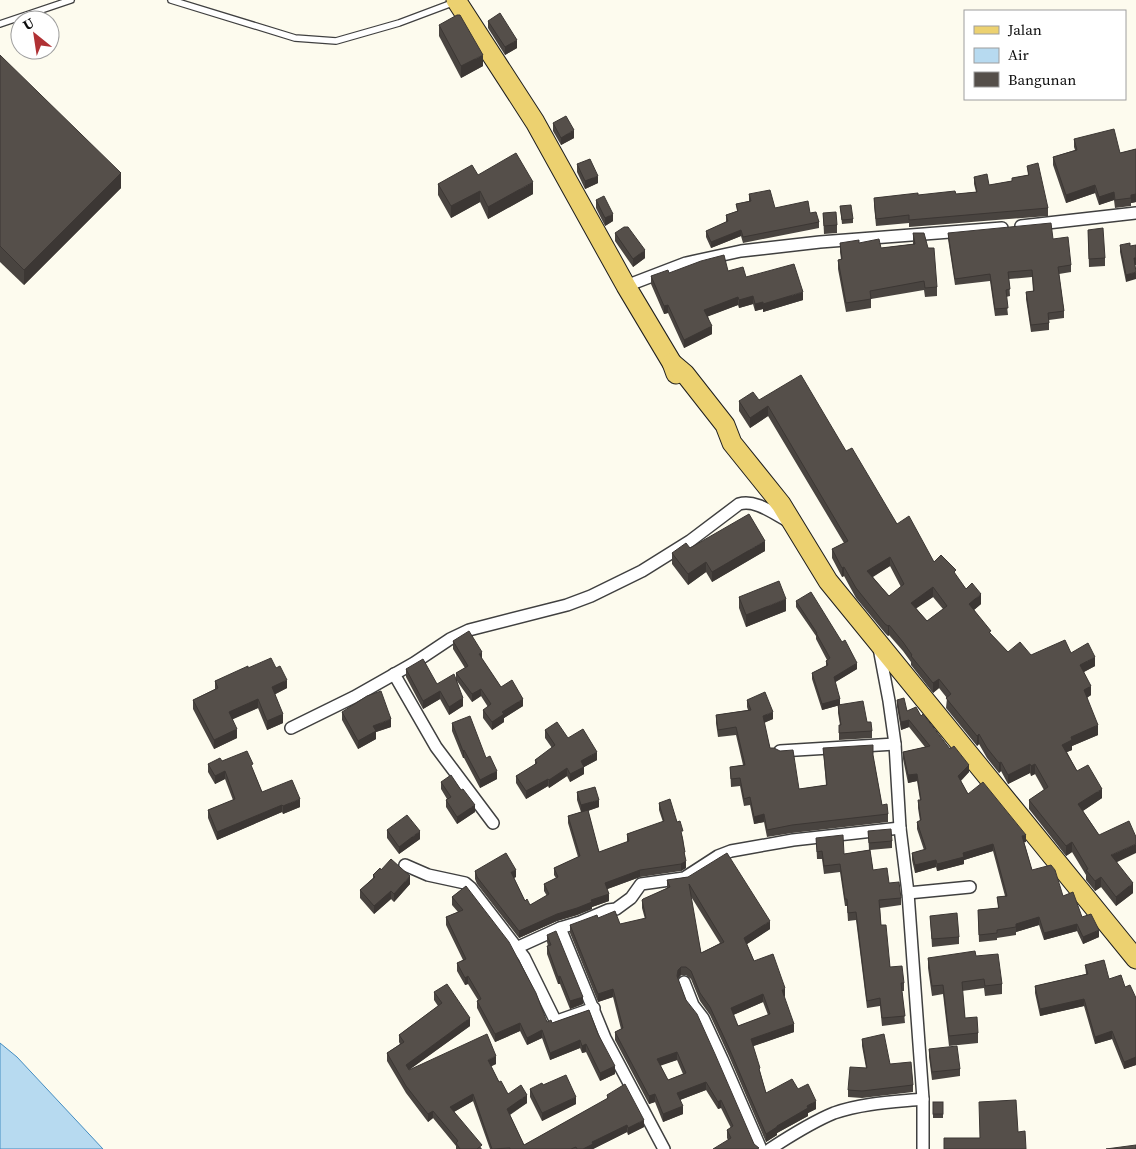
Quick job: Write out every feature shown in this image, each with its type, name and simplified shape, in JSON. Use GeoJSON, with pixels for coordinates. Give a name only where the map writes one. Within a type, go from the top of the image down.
{"type":"FeatureCollection","features":[{"type":"Feature","properties":{"kind":"main road"},"geometry":{"type":"LineString","coordinates":[[457,1],[535,122],[626,286],[679,372],[720,428],[768,486],[793,523],[828,582],[1136,959]]}},
{"type":"Feature","properties":{"kind":"street"},"geometry":{"type":"LineString","coordinates":[[626,286],[686,263],[741,251],[820,242],[1023,226],[1136,213]]}},
{"type":"Feature","properties":{"kind":"street"},"geometry":{"type":"LineString","coordinates":[[291,728],[354,697],[450,638],[567,605],[591,596],[642,571],[690,541],[739,504],[746,502],[754,503],[793,523]]}},
{"type":"Feature","properties":{"kind":"street"},"geometry":{"type":"LineString","coordinates":[[878,643],[895,744],[900,828],[908,893],[923,1099],[924,1149]]}},
{"type":"Feature","properties":{"kind":"street"},"geometry":{"type":"LineString","coordinates":[[394,674],[436,747],[493,823]]}},
{"type":"Feature","properties":{"kind":"street"},"geometry":{"type":"LineString","coordinates":[[780,751],[895,744]]}},
{"type":"Feature","properties":{"kind":"street"},"geometry":{"type":"LineString","coordinates":[[516,948],[560,928],[608,910],[616,909],[631,898],[641,884],[684,878],[718,856],[731,851],[793,840],[900,828]]}},
{"type":"Feature","properties":{"kind":"street"},"geometry":{"type":"LineString","coordinates":[[405,865],[428,875],[465,883],[478,896],[531,969],[555,1020],[557,1021],[594,1008]]}},
{"type":"Feature","properties":{"kind":"street"},"geometry":{"type":"LineString","coordinates":[[908,893],[970,887]]}},
{"type":"Feature","properties":{"kind":"street"},"geometry":{"type":"LineString","coordinates":[[560,928],[611,1050],[664,1149]]}},
{"type":"Feature","properties":{"kind":"street"},"geometry":{"type":"LineString","coordinates":[[684,982],[692,1005],[702,1018],[722,1059],[761,1149]]}},
{"type":"Feature","properties":{"kind":"street"},"geometry":{"type":"LineString","coordinates":[[770,1149],[835,1113],[876,1104],[923,1099]]}},
{"type":"Feature","properties":{"kind":"lane"},"geometry":{"type":"LineString","coordinates":[[0,24],[71,0]]}},
{"type":"Feature","properties":{"kind":"lane"},"geometry":{"type":"LineString","coordinates":[[170,0],[295,38],[336,41],[399,23],[457,1]]}},
{"type":"Feature","properties":{"kind":"water"},"geometry":{"type":"Polygon","coordinates":[[[0,1043],[17,1057],[103,1149],[0,1149],[0,1043]]]}},
{"type":"Feature","properties":{"kind":"building"},"geometry":{"type":"Polygon","coordinates":[[[500,13],[517,40],[505,47],[488,21],[500,13]]]}},
{"type":"Feature","properties":{"kind":"building"},"geometry":{"type":"Polygon","coordinates":[[[460,15],[483,55],[461,66],[439,25],[460,15]]]}},
{"type":"Feature","properties":{"kind":"building"},"geometry":{"type":"Polygon","coordinates":[[[0,55],[121,173],[24,270],[0,246],[0,55]]]}},
{"type":"Feature","properties":{"kind":"building"},"geometry":{"type":"Polygon","coordinates":[[[566,116],[574,130],[561,138],[553,123],[566,116]]]}},
{"type":"Feature","properties":{"kind":"building"},"geometry":{"type":"Polygon","coordinates":[[[1114,129],[1120,153],[1136,149],[1136,194],[1131,195],[1131,198],[1115,200],[1114,192],[1099,197],[1095,185],[1066,195],[1053,157],[1077,150],[1074,139],[1114,129]]]}},
{"type":"Feature","properties":{"kind":"building"},"geometry":{"type":"Polygon","coordinates":[[[516,153],[533,182],[488,207],[480,191],[451,206],[438,184],[472,165],[478,175],[516,153]]]}},
{"type":"Feature","properties":{"kind":"building"},"geometry":{"type":"Polygon","coordinates":[[[590,159],[598,176],[585,181],[577,164],[590,159]]]}},
{"type":"Feature","properties":{"kind":"building"},"geometry":{"type":"Polygon","coordinates":[[[1038,163],[1048,208],[909,220],[909,215],[876,219],[874,198],[918,193],[918,195],[955,191],[956,194],[977,192],[974,177],[987,174],[989,185],[1012,181],[1012,178],[1029,175],[1027,166],[1038,163]]]}},
{"type":"Feature","properties":{"kind":"building"},"geometry":{"type":"Polygon","coordinates":[[[770,190],[775,208],[808,201],[810,213],[816,212],[819,222],[743,237],[741,230],[711,242],[706,231],[728,221],[726,215],[738,211],[736,204],[751,201],[749,194],[770,190]]]}},
{"type":"Feature","properties":{"kind":"building"},"geometry":{"type":"Polygon","coordinates":[[[604,196],[613,214],[605,218],[596,200],[604,196]]]}},
{"type":"Feature","properties":{"kind":"building"},"geometry":{"type":"Polygon","coordinates":[[[851,205],[853,219],[842,220],[840,206],[851,205]]]}},
{"type":"Feature","properties":{"kind":"building"},"geometry":{"type":"Polygon","coordinates":[[[836,212],[837,225],[824,226],[823,213],[836,212]]]}},
{"type":"Feature","properties":{"kind":"building"},"geometry":{"type":"Polygon","coordinates":[[[1051,223],[1053,239],[1068,237],[1071,265],[1058,267],[1064,311],[1048,313],[1049,323],[1031,325],[1026,292],[1034,291],[1032,270],[1008,272],[1010,289],[1006,290],[1008,308],[995,309],[990,274],[955,279],[948,233],[1051,223]]]}},
{"type":"Feature","properties":{"kind":"building"},"geometry":{"type":"Polygon","coordinates":[[[624,227],[628,227],[645,250],[633,259],[615,233],[624,227]]]}},
{"type":"Feature","properties":{"kind":"building"},"geometry":{"type":"Polygon","coordinates":[[[1103,228],[1105,258],[1089,259],[1088,230],[1103,228]]]}},
{"type":"Feature","properties":{"kind":"building"},"geometry":{"type":"Polygon","coordinates":[[[913,233],[924,233],[928,248],[934,248],[937,287],[925,288],[924,281],[870,291],[871,299],[846,303],[838,260],[842,259],[840,243],[859,240],[859,243],[879,239],[881,248],[915,244],[913,233]]]}},
{"type":"Feature","properties":{"kind":"building"},"geometry":{"type":"Polygon","coordinates":[[[1130,243],[1130,246],[1136,245],[1136,258],[1134,258],[1136,272],[1126,275],[1120,245],[1130,243]]]}},
{"type":"Feature","properties":{"kind":"building"},"geometry":{"type":"Polygon","coordinates":[[[724,255],[728,271],[743,267],[746,277],[794,264],[803,292],[763,304],[763,302],[755,304],[753,296],[739,300],[738,297],[704,310],[712,326],[684,340],[668,305],[664,306],[651,276],[668,270],[669,273],[724,255]]]}},
{"type":"Feature","properties":{"kind":"building"},"geometry":{"type":"Polygon","coordinates":[[[801,375],[846,451],[852,448],[897,524],[909,516],[934,562],[941,555],[956,570],[954,572],[966,589],[972,583],[981,594],[969,604],[991,631],[989,632],[1008,652],[1020,642],[1031,655],[1065,640],[1071,653],[1088,643],[1095,657],[1080,665],[1091,686],[1084,690],[1098,725],[1071,737],[1072,740],[1062,745],[1077,771],[1088,765],[1102,789],[1078,804],[1099,835],[1129,821],[1136,837],[1136,844],[1111,855],[1133,883],[1116,897],[1101,877],[1095,881],[1086,870],[1088,869],[1072,842],[1066,846],[1029,800],[1048,787],[1035,764],[1031,766],[1030,764],[1008,775],[1001,762],[999,763],[987,748],[979,734],[977,736],[946,698],[951,694],[939,679],[933,683],[911,656],[903,642],[889,625],[885,624],[856,588],[832,549],[848,541],[768,406],[750,418],[739,401],[753,392],[759,400],[801,375]],[[890,557],[867,571],[889,596],[904,584],[890,557]],[[933,587],[911,603],[927,621],[947,606],[933,587]]]}},
{"type":"Feature","properties":{"kind":"building"},"geometry":{"type":"Polygon","coordinates":[[[749,514],[765,541],[712,572],[706,562],[688,574],[672,553],[686,543],[690,548],[749,514]]]}},
{"type":"Feature","properties":{"kind":"building"},"geometry":{"type":"Polygon","coordinates":[[[779,581],[786,599],[746,615],[739,597],[779,581]]]}},
{"type":"Feature","properties":{"kind":"building"},"geometry":{"type":"Polygon","coordinates":[[[811,592],[842,642],[845,640],[857,663],[834,677],[840,699],[822,704],[812,673],[828,665],[826,661],[830,658],[817,633],[796,601],[811,592]]]}},
{"type":"Feature","properties":{"kind":"building"},"geometry":{"type":"Polygon","coordinates":[[[469,631],[482,652],[479,654],[501,687],[512,680],[523,699],[502,712],[504,714],[492,722],[483,710],[491,704],[481,689],[472,694],[456,673],[468,666],[453,641],[469,631]]]}},
{"type":"Feature","properties":{"kind":"building"},"geometry":{"type":"Polygon","coordinates":[[[271,658],[276,668],[280,666],[287,680],[272,687],[283,714],[267,721],[258,699],[229,712],[237,729],[214,740],[193,700],[218,688],[215,681],[271,658]]]}},
{"type":"Feature","properties":{"kind":"building"},"geometry":{"type":"Polygon","coordinates":[[[423,659],[437,684],[454,674],[463,698],[449,707],[440,691],[423,701],[406,669],[423,659]]]}},
{"type":"Feature","properties":{"kind":"building"},"geometry":{"type":"Polygon","coordinates":[[[381,691],[391,719],[373,726],[376,731],[358,741],[342,712],[367,696],[381,691]]]}},
{"type":"Feature","properties":{"kind":"building"},"geometry":{"type":"Polygon","coordinates":[[[765,692],[773,712],[763,716],[770,748],[780,751],[793,750],[799,789],[827,785],[823,748],[873,745],[882,805],[887,804],[888,814],[792,825],[767,830],[764,814],[754,817],[750,797],[744,799],[740,778],[731,779],[730,767],[745,765],[736,727],[718,730],[716,715],[751,710],[747,700],[765,692]]]}},
{"type":"Feature","properties":{"kind":"building"},"geometry":{"type":"Polygon","coordinates":[[[904,698],[907,711],[916,707],[921,716],[923,714],[950,749],[954,746],[969,765],[958,776],[968,794],[983,782],[1026,835],[1022,836],[1032,870],[1051,865],[1055,870],[1063,896],[1073,892],[1082,917],[1091,914],[1099,930],[1083,937],[1077,924],[1044,933],[1039,917],[1016,924],[1016,927],[997,930],[997,933],[979,935],[978,910],[999,908],[997,897],[1007,896],[993,844],[963,853],[964,857],[937,864],[936,860],[915,865],[912,853],[926,849],[917,822],[921,820],[918,800],[921,800],[917,774],[908,775],[903,752],[930,746],[909,720],[901,722],[897,700],[904,698]]]}},
{"type":"Feature","properties":{"kind":"building"},"geometry":{"type":"Polygon","coordinates":[[[863,701],[867,722],[871,722],[872,731],[839,733],[839,725],[841,725],[838,705],[863,701]]]}},
{"type":"Feature","properties":{"kind":"building"},"geometry":{"type":"Polygon","coordinates":[[[470,716],[486,758],[490,756],[497,771],[480,780],[463,751],[452,723],[470,716]]]}},
{"type":"Feature","properties":{"kind":"building"},"geometry":{"type":"Polygon","coordinates":[[[557,722],[568,738],[583,729],[597,752],[581,761],[584,767],[570,774],[567,768],[549,780],[526,791],[516,776],[537,763],[535,760],[555,745],[545,730],[557,722]]]}},
{"type":"Feature","properties":{"kind":"building"},"geometry":{"type":"Polygon","coordinates":[[[247,751],[262,792],[292,780],[300,799],[217,832],[208,810],[235,799],[225,771],[215,776],[208,764],[220,758],[222,761],[247,751]]]}},
{"type":"Feature","properties":{"kind":"building"},"geometry":{"type":"Polygon","coordinates":[[[451,775],[461,790],[463,789],[475,805],[457,817],[446,800],[451,797],[441,782],[451,775]]]}},
{"type":"Feature","properties":{"kind":"building"},"geometry":{"type":"Polygon","coordinates":[[[595,787],[599,800],[581,805],[577,792],[595,787]]]}},
{"type":"Feature","properties":{"kind":"building"},"geometry":{"type":"Polygon","coordinates":[[[670,799],[677,822],[680,821],[683,831],[681,831],[686,861],[681,864],[640,870],[605,883],[609,894],[591,900],[592,902],[557,914],[519,931],[477,877],[475,871],[506,853],[516,870],[511,872],[525,901],[527,899],[530,905],[549,894],[544,884],[558,877],[554,868],[580,856],[568,816],[588,810],[599,852],[629,841],[627,834],[664,821],[659,803],[670,799]]]}},
{"type":"Feature","properties":{"kind":"building"},"geometry":{"type":"Polygon","coordinates":[[[407,815],[420,831],[399,847],[387,830],[407,815]]]}},
{"type":"Feature","properties":{"kind":"building"},"geometry":{"type":"Polygon","coordinates":[[[891,829],[892,841],[869,843],[868,831],[891,829]]]}},
{"type":"Feature","properties":{"kind":"building"},"geometry":{"type":"Polygon","coordinates":[[[843,835],[844,854],[870,850],[873,870],[887,868],[889,883],[899,882],[901,898],[879,900],[881,925],[886,925],[890,967],[902,966],[904,983],[901,983],[905,1016],[882,1018],[880,998],[867,1001],[856,912],[848,913],[840,864],[824,866],[822,851],[817,852],[816,838],[843,835]]]}},
{"type":"Feature","properties":{"kind":"building"},"geometry":{"type":"Polygon","coordinates":[[[727,853],[770,921],[744,938],[754,961],[773,954],[785,988],[782,990],[794,1024],[751,1039],[766,1093],[792,1079],[798,1089],[808,1084],[816,1101],[766,1134],[710,1007],[700,993],[691,971],[686,967],[681,967],[678,970],[677,976],[686,1000],[697,1014],[754,1144],[759,1148],[757,1149],[713,1149],[731,1138],[727,1130],[733,1126],[721,1100],[718,1102],[706,1082],[677,1093],[683,1106],[663,1114],[655,1094],[649,1096],[615,1032],[623,1028],[613,989],[598,994],[570,925],[597,915],[598,918],[615,911],[620,924],[646,918],[643,899],[670,887],[667,880],[688,877],[727,853]],[[689,884],[701,953],[724,942],[689,884]],[[763,994],[731,1008],[738,1026],[770,1014],[763,994]],[[677,1052],[657,1059],[668,1080],[686,1073],[677,1052]]]}},
{"type":"Feature","properties":{"kind":"building"},"geometry":{"type":"Polygon","coordinates":[[[391,859],[410,876],[394,894],[391,891],[374,906],[360,890],[391,859]]]}},
{"type":"Feature","properties":{"kind":"building"},"geometry":{"type":"Polygon","coordinates":[[[466,886],[509,942],[536,993],[547,1022],[551,1020],[552,1023],[589,1010],[598,1034],[615,1066],[600,1073],[586,1044],[582,1046],[580,1040],[550,1053],[542,1030],[527,1038],[520,1023],[495,1034],[477,1001],[481,999],[479,995],[468,976],[465,978],[457,963],[466,959],[446,917],[463,910],[452,897],[466,886]]]}},
{"type":"Feature","properties":{"kind":"building"},"geometry":{"type":"Polygon","coordinates":[[[957,913],[959,937],[932,939],[930,916],[957,913]]]}},
{"type":"Feature","properties":{"kind":"building"},"geometry":{"type":"Polygon","coordinates":[[[556,931],[583,997],[570,1001],[560,976],[558,977],[547,946],[551,945],[547,935],[556,931]]]}},
{"type":"Feature","properties":{"kind":"building"},"geometry":{"type":"Polygon","coordinates":[[[975,951],[976,956],[998,954],[1002,984],[985,986],[984,979],[962,982],[965,1018],[977,1017],[978,1033],[949,1036],[943,985],[932,986],[928,958],[975,951]]]}},
{"type":"Feature","properties":{"kind":"building"},"geometry":{"type":"Polygon","coordinates":[[[1104,960],[1109,979],[1121,975],[1125,987],[1130,985],[1136,998],[1136,1057],[1124,1062],[1112,1031],[1095,1037],[1084,999],[1040,1009],[1035,986],[1088,974],[1085,965],[1104,960]]]}},
{"type":"Feature","properties":{"kind":"building"},"geometry":{"type":"Polygon","coordinates":[[[447,984],[470,1018],[406,1065],[409,1070],[487,1034],[496,1056],[488,1060],[499,1082],[501,1081],[508,1094],[521,1085],[527,1095],[507,1109],[524,1145],[608,1098],[607,1095],[625,1084],[644,1120],[628,1128],[627,1125],[592,1142],[593,1144],[583,1149],[577,1149],[576,1147],[571,1149],[492,1149],[473,1094],[450,1107],[482,1145],[477,1149],[460,1149],[456,1143],[458,1141],[433,1111],[428,1114],[406,1086],[387,1053],[404,1042],[399,1035],[442,1003],[434,992],[447,984]]]}},
{"type":"Feature","properties":{"kind":"building"},"geometry":{"type":"Polygon","coordinates":[[[884,1034],[890,1064],[911,1062],[913,1085],[862,1091],[848,1090],[850,1067],[867,1068],[862,1039],[884,1034]]]}},
{"type":"Feature","properties":{"kind":"building"},"geometry":{"type":"Polygon","coordinates":[[[957,1046],[960,1069],[932,1072],[929,1049],[957,1046]]]}},
{"type":"Feature","properties":{"kind":"building"},"geometry":{"type":"Polygon","coordinates":[[[566,1075],[576,1097],[542,1113],[530,1089],[566,1075]]]}},
{"type":"Feature","properties":{"kind":"building"},"geometry":{"type":"Polygon","coordinates":[[[1016,1100],[1018,1132],[1025,1131],[1026,1149],[944,1149],[944,1138],[980,1138],[979,1102],[1016,1100]]]}},
{"type":"Feature","properties":{"kind":"building"},"geometry":{"type":"Polygon","coordinates":[[[933,1102],[943,1102],[943,1114],[933,1114],[933,1102]]]}},
{"type":"Feature","properties":{"kind":"building"},"geometry":{"type":"Polygon","coordinates":[[[1136,1145],[1136,1149],[1106,1149],[1136,1145]]]}}]}
